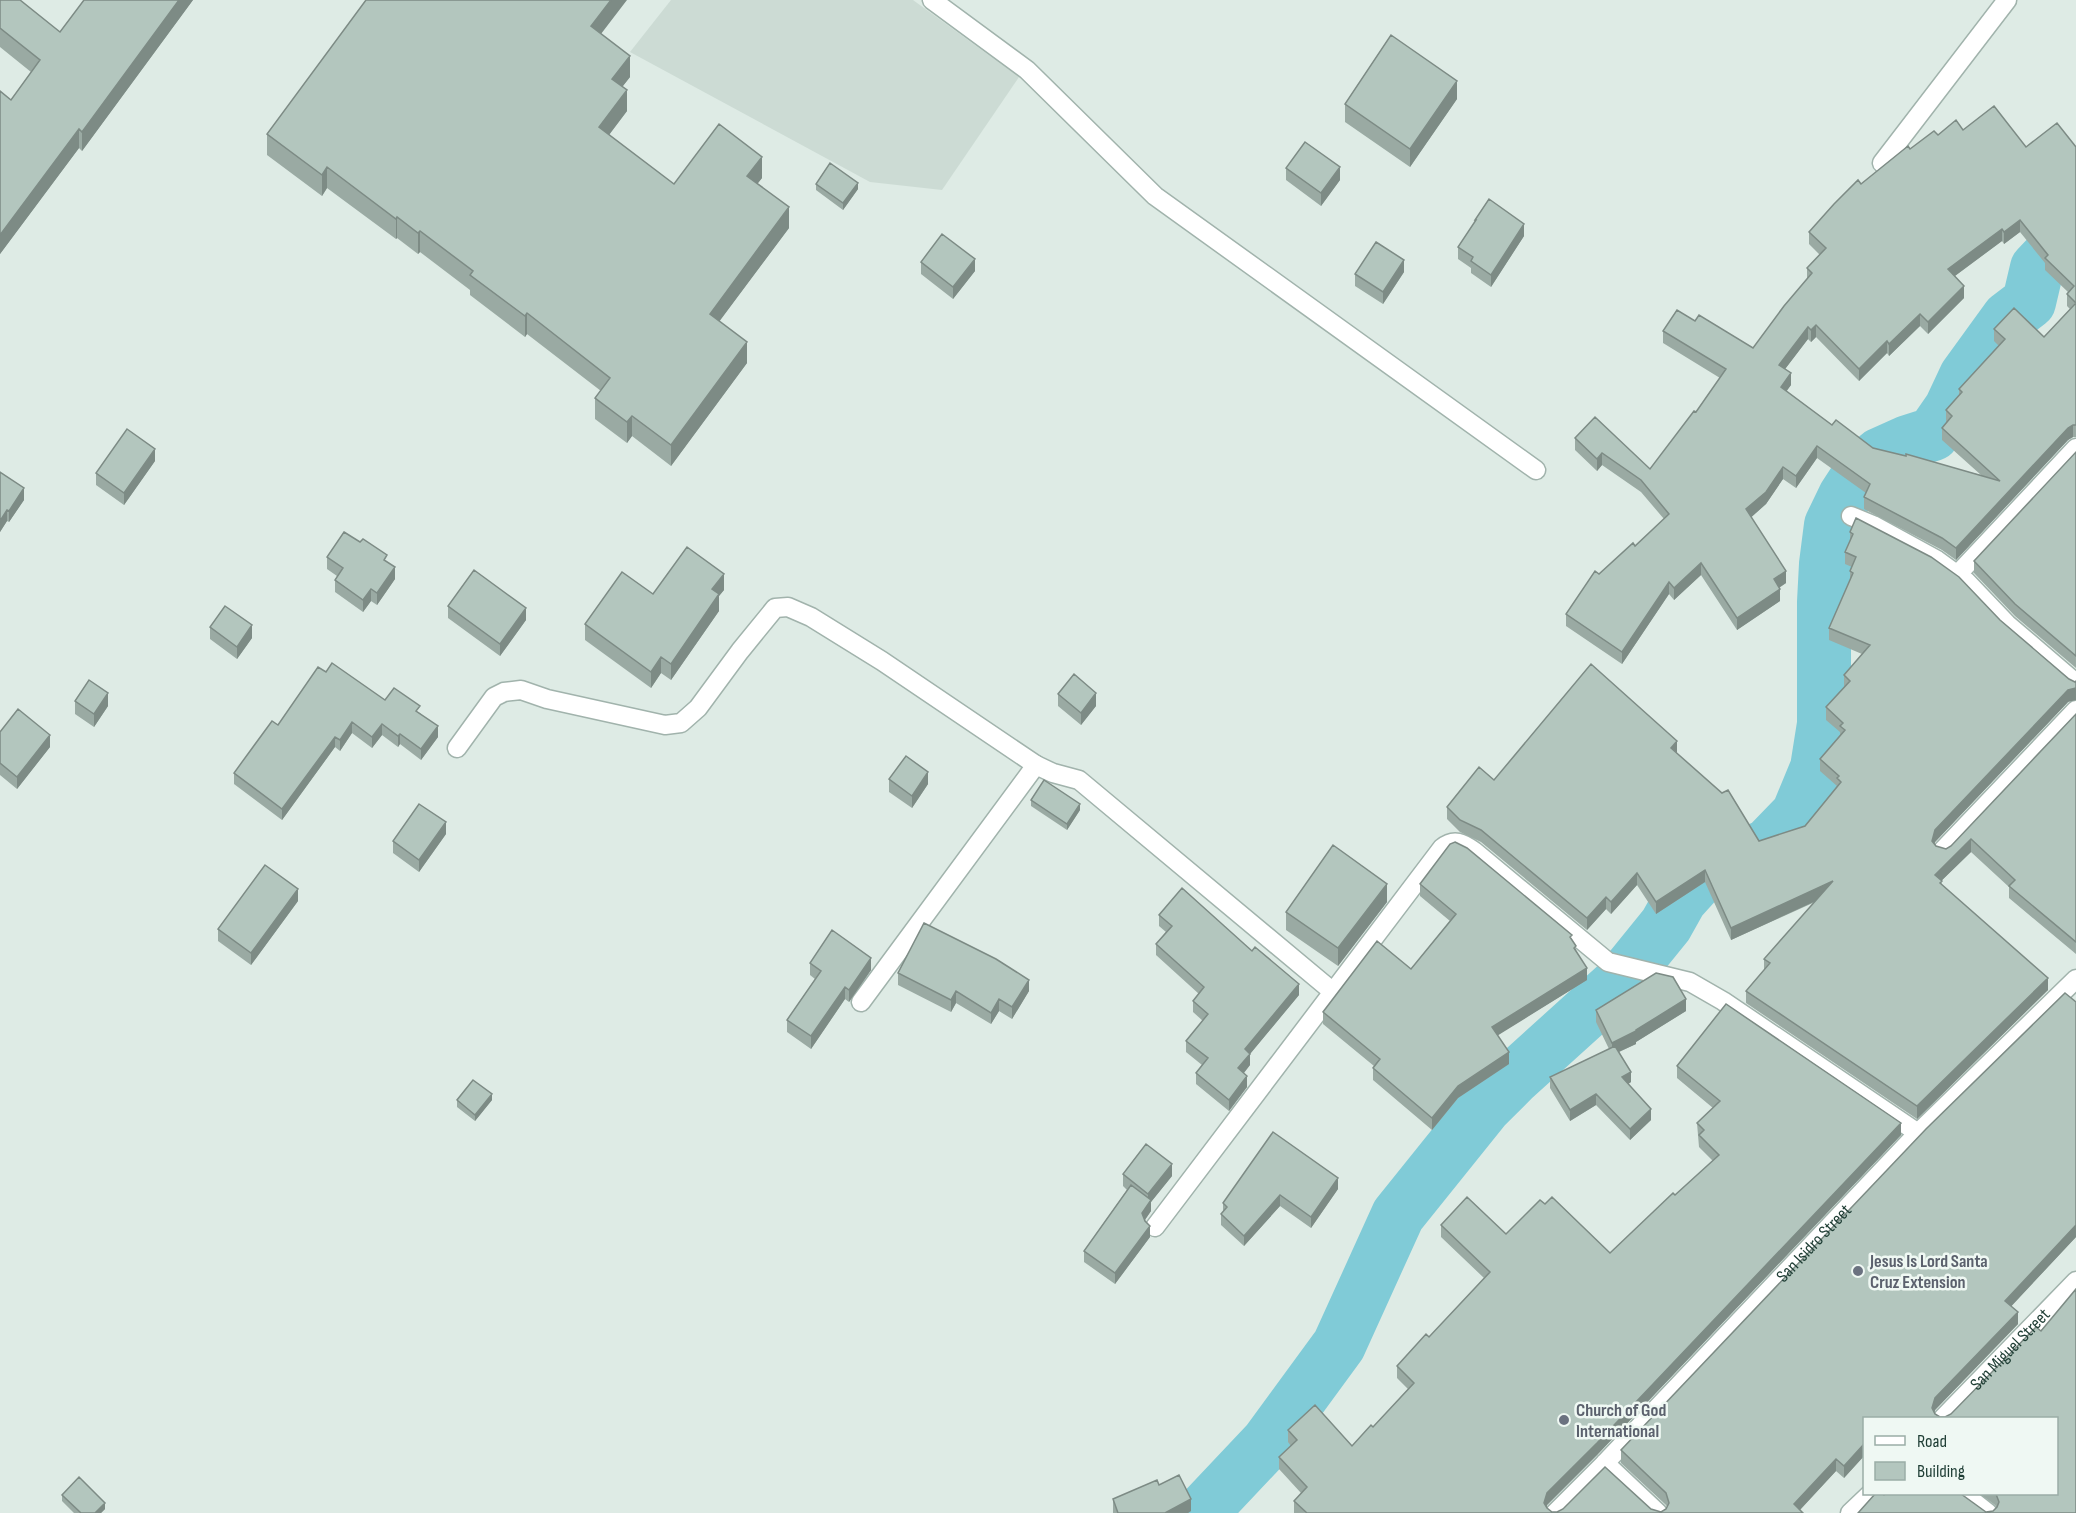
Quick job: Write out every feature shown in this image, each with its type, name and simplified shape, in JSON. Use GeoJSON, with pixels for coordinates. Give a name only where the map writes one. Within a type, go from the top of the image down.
{"type":"FeatureCollection","features":[{"type":"Feature","properties":{"kind":"street"},"geometry":{"type":"LineString","coordinates":[[932,0],[1027,70],[1155,196],[1536,470]]}},
{"type":"Feature","properties":{"kind":"street"},"geometry":{"type":"LineString","coordinates":[[1882,163],[2007,0]]}},
{"type":"Feature","properties":{"kind":"street"},"geometry":{"type":"LineString","coordinates":[[1957,575],[2076,448]]}},
{"type":"Feature","properties":{"kind":"street"},"geometry":{"type":"LineString","coordinates":[[1851,516],[1916,547],[1966,581],[2007,624],[2076,683]]}},
{"type":"Feature","properties":{"kind":"street"},"geometry":{"type":"LineString","coordinates":[[456,748],[494,697],[504,692],[521,690],[547,699],[665,725],[681,723],[698,708],[775,608],[788,607],[812,617],[882,660],[1035,765],[1079,780],[1332,991]]}},
{"type":"Feature","properties":{"kind":"street"},"geometry":{"type":"LineString","coordinates":[[1943,849],[2076,710]]}},
{"type":"Feature","properties":{"kind":"street"},"geometry":{"type":"LineString","coordinates":[[861,1002],[1035,765]]}},
{"type":"Feature","properties":{"kind":"street"},"geometry":{"type":"LineString","coordinates":[[1155,1227],[1442,848],[1448,843],[1456,842],[1474,851],[1608,962],[1690,982],[1723,1001],[1918,1133]]}},
{"type":"Feature","properties":{"kind":"street","name":"San Isidro Street"},"geometry":{"type":"LineString","coordinates":[[1555,1513],[1918,1133],[2075,981]]}},
{"type":"Feature","properties":{"kind":"street","name":"San Miguel Street"},"geometry":{"type":"LineString","coordinates":[[1945,1417],[2076,1281]]}},
{"type":"Feature","properties":{"kind":"street"},"geometry":{"type":"LineString","coordinates":[[1605,1463],[1658,1513]]}},
{"type":"Feature","properties":{"kind":"street"},"geometry":{"type":"LineString","coordinates":[[1850,1513],[1869,1495]]}},
{"type":"Feature","properties":{"kind":"street"},"geometry":{"type":"LineString","coordinates":[[1965,1495],[1988,1513]]}},
{"type":"Feature","properties":{"kind":"shaded area"},"geometry":{"type":"Polygon","coordinates":[[[671,0],[913,0],[1019,77],[942,190],[870,182],[630,52],[671,0]]]}},
{"type":"Feature","properties":{"kind":"building"},"geometry":{"type":"Polygon","coordinates":[[[0,0],[20,0],[60,32],[84,0],[179,0],[82,132],[79,129],[0,235],[0,91],[11,100],[40,60],[0,28],[0,0]]]}},
{"type":"Feature","properties":{"kind":"building"},"geometry":{"type":"Polygon","coordinates":[[[366,0],[611,0],[591,26],[630,56],[612,79],[627,90],[599,127],[674,184],[719,124],[762,157],[747,176],[789,207],[710,314],[747,342],[671,445],[632,416],[627,422],[595,398],[610,378],[527,313],[525,316],[470,275],[473,271],[420,231],[418,233],[397,217],[396,219],[327,167],[322,175],[267,134],[366,0]]]}},
{"type":"Feature","properties":{"kind":"building"},"geometry":{"type":"Polygon","coordinates":[[[1391,35],[1457,81],[1410,149],[1345,104],[1391,35]]]}},
{"type":"Feature","properties":{"kind":"building"},"geometry":{"type":"Polygon","coordinates":[[[1994,106],[2026,147],[2057,123],[2076,147],[2076,303],[2076,425],[2068,428],[1956,548],[1942,538],[1864,497],[1870,484],[1817,446],[1796,476],[1783,467],[1766,492],[1746,509],[1786,571],[1774,579],[1780,589],[1737,618],[1701,563],[1674,588],[1669,582],[1622,652],[1566,614],[1595,571],[1599,574],[1633,543],[1635,546],[1669,514],[1641,480],[1602,453],[1597,459],[1575,438],[1595,417],[1650,469],[1694,411],[1696,412],[1726,369],[1663,331],[1677,310],[1695,321],[1699,315],[1753,348],[1812,273],[1807,268],[1826,248],[1809,232],[1834,204],[1858,180],[1861,184],[1908,146],[1910,149],[1934,131],[1938,135],[1956,120],[1963,130],[1994,106]],[[2020,220],[2004,232],[2002,229],[1948,269],[1964,286],[1928,322],[1920,314],[1889,344],[1887,341],[1859,369],[1816,325],[1811,330],[1808,327],[1779,365],[1791,373],[1781,387],[1832,425],[1836,420],[1873,448],[1906,456],[1906,454],[2000,481],[1942,428],[1952,416],[1946,410],[1962,392],[1959,389],[2005,339],[1994,329],[2014,308],[2044,337],[2076,303],[2067,294],[2074,286],[2045,258],[2048,255],[2020,220]]]}},
{"type":"Feature","properties":{"kind":"building"},"geometry":{"type":"Polygon","coordinates":[[[1305,142],[1340,167],[1321,193],[1286,168],[1305,142]]]}},
{"type":"Feature","properties":{"kind":"building"},"geometry":{"type":"Polygon","coordinates":[[[830,163],[858,183],[843,203],[816,184],[830,163]]]}},
{"type":"Feature","properties":{"kind":"building"},"geometry":{"type":"Polygon","coordinates":[[[1489,199],[1524,224],[1491,275],[1471,261],[1473,257],[1458,247],[1489,199]]]}},
{"type":"Feature","properties":{"kind":"building"},"geometry":{"type":"Polygon","coordinates":[[[942,234],[975,259],[953,287],[921,262],[942,234]]]}},
{"type":"Feature","properties":{"kind":"building"},"geometry":{"type":"Polygon","coordinates":[[[1376,242],[1404,260],[1383,292],[1355,274],[1376,242]]]}},
{"type":"Feature","properties":{"kind":"building"},"geometry":{"type":"Polygon","coordinates":[[[127,429],[155,449],[124,493],[96,473],[127,429]]]}},
{"type":"Feature","properties":{"kind":"building"},"geometry":{"type":"Polygon","coordinates":[[[2076,452],[2076,656],[2015,604],[1974,561],[2076,452]]]}},
{"type":"Feature","properties":{"kind":"building"},"geometry":{"type":"Polygon","coordinates":[[[0,472],[24,488],[0,521],[0,472]]]}},
{"type":"Feature","properties":{"kind":"building"},"geometry":{"type":"Polygon","coordinates":[[[1856,518],[1931,557],[1959,577],[2000,620],[2069,679],[2076,681],[2076,688],[2068,690],[1935,830],[1932,841],[1936,846],[1946,849],[1951,846],[2076,714],[2076,942],[2009,886],[2015,880],[1971,839],[1935,875],[1942,881],[1940,883],[2048,978],[1917,1106],[1746,991],[1770,963],[1764,959],[1833,881],[1731,928],[1705,870],[1656,902],[1637,873],[1611,902],[1606,897],[1587,918],[1481,830],[1460,820],[1447,807],[1479,767],[1494,780],[1591,664],[1677,741],[1671,748],[1722,793],[1728,790],[1759,841],[1805,826],[1841,782],[1837,778],[1839,776],[1820,759],[1845,730],[1840,726],[1843,723],[1826,707],[1850,681],[1844,675],[1870,645],[1829,628],[1853,573],[1850,571],[1856,557],[1845,552],[1853,534],[1850,532],[1856,518]]]}},
{"type":"Feature","properties":{"kind":"building"},"geometry":{"type":"Polygon","coordinates":[[[344,532],[360,542],[363,539],[387,555],[384,560],[395,567],[377,593],[371,589],[363,600],[335,580],[343,568],[327,557],[344,532]]]}},
{"type":"Feature","properties":{"kind":"building"},"geometry":{"type":"Polygon","coordinates":[[[687,547],[724,574],[712,589],[719,594],[671,664],[661,657],[651,672],[585,624],[622,572],[653,594],[687,547]]]}},
{"type":"Feature","properties":{"kind":"building"},"geometry":{"type":"Polygon","coordinates":[[[474,570],[526,608],[500,644],[448,606],[474,570]]]}},
{"type":"Feature","properties":{"kind":"building"},"geometry":{"type":"Polygon","coordinates":[[[225,606],[252,625],[237,647],[210,627],[225,606]]]}},
{"type":"Feature","properties":{"kind":"building"},"geometry":{"type":"Polygon","coordinates":[[[332,663],[385,700],[394,688],[420,706],[416,711],[438,726],[421,749],[382,724],[372,737],[352,722],[340,740],[335,737],[282,809],[234,773],[272,721],[278,725],[318,667],[326,672],[332,663]]]}},
{"type":"Feature","properties":{"kind":"building"},"geometry":{"type":"Polygon","coordinates":[[[1074,674],[1096,693],[1081,713],[1058,694],[1074,674]]]}},
{"type":"Feature","properties":{"kind":"building"},"geometry":{"type":"Polygon","coordinates":[[[89,680],[108,693],[94,714],[75,701],[89,680]]]}},
{"type":"Feature","properties":{"kind":"building"},"geometry":{"type":"Polygon","coordinates":[[[18,709],[50,735],[17,777],[0,763],[0,732],[18,709]]]}},
{"type":"Feature","properties":{"kind":"building"},"geometry":{"type":"Polygon","coordinates":[[[906,756],[928,772],[912,796],[889,779],[906,756]]]}},
{"type":"Feature","properties":{"kind":"building"},"geometry":{"type":"Polygon","coordinates":[[[1044,780],[1080,804],[1067,824],[1031,800],[1044,780]]]}},
{"type":"Feature","properties":{"kind":"building"},"geometry":{"type":"Polygon","coordinates":[[[419,804],[446,822],[419,860],[393,841],[419,804]]]}},
{"type":"Feature","properties":{"kind":"building"},"geometry":{"type":"Polygon","coordinates":[[[1455,842],[1467,848],[1572,935],[1570,937],[1576,946],[1574,948],[1587,968],[1492,1027],[1509,1052],[1458,1086],[1432,1118],[1373,1068],[1380,1059],[1323,1012],[1377,941],[1411,969],[1456,914],[1420,884],[1450,844],[1455,842]]]}},
{"type":"Feature","properties":{"kind":"building"},"geometry":{"type":"Polygon","coordinates":[[[1333,845],[1387,884],[1338,948],[1286,912],[1333,845]]]}},
{"type":"Feature","properties":{"kind":"building"},"geometry":{"type":"Polygon","coordinates":[[[265,865],[298,889],[251,953],[218,929],[265,865]]]}},
{"type":"Feature","properties":{"kind":"building"},"geometry":{"type":"Polygon","coordinates":[[[1182,888],[1252,951],[1255,947],[1299,984],[1245,1049],[1250,1054],[1238,1068],[1247,1076],[1229,1100],[1196,1073],[1208,1058],[1186,1041],[1208,1014],[1193,1001],[1204,987],[1156,944],[1172,926],[1159,915],[1182,888]]]}},
{"type":"Feature","properties":{"kind":"building"},"geometry":{"type":"Polygon","coordinates":[[[924,923],[996,959],[1029,980],[1012,1007],[999,999],[991,1013],[956,991],[951,1000],[898,973],[924,923]]]}},
{"type":"Feature","properties":{"kind":"building"},"geometry":{"type":"Polygon","coordinates":[[[832,930],[871,958],[849,990],[845,987],[811,1036],[787,1020],[821,971],[810,963],[832,930]]]}},
{"type":"Feature","properties":{"kind":"building"},"geometry":{"type":"Polygon","coordinates":[[[1656,973],[1673,977],[1686,999],[1636,1031],[1612,1043],[1596,1010],[1656,973]]]}},
{"type":"Feature","properties":{"kind":"building"},"geometry":{"type":"Polygon","coordinates":[[[2065,993],[2076,1002],[2076,1225],[2005,1301],[2018,1312],[1935,1398],[1932,1408],[1940,1417],[1863,1417],[1863,1445],[1844,1466],[1836,1459],[1794,1504],[1803,1513],[1307,1513],[1294,1501],[1307,1487],[1279,1457],[1297,1440],[1288,1430],[1315,1405],[1352,1446],[1414,1383],[1397,1366],[1426,1334],[1429,1337],[1490,1272],[1441,1225],[1467,1197],[1506,1234],[1540,1200],[1545,1204],[1552,1197],[1610,1253],[1673,1193],[1675,1195],[1719,1155],[1699,1135],[1704,1130],[1697,1123],[1720,1101],[1677,1066],[1726,1004],[1901,1123],[1547,1493],[1544,1503],[1552,1512],[1563,1509],[1605,1467],[1651,1509],[1661,1512],[1666,1509],[1669,1503],[1666,1493],[1621,1450],[1926,1129],[2065,993]]]}},
{"type":"Feature","properties":{"kind":"building"},"geometry":{"type":"Polygon","coordinates":[[[1615,1046],[1631,1072],[1622,1077],[1651,1109],[1630,1129],[1596,1094],[1570,1110],[1550,1077],[1615,1046]]]}},
{"type":"Feature","properties":{"kind":"building"},"geometry":{"type":"Polygon","coordinates":[[[473,1080],[492,1094],[475,1115],[457,1100],[473,1080]]]}},
{"type":"Feature","properties":{"kind":"building"},"geometry":{"type":"Polygon","coordinates":[[[1273,1132],[1338,1178],[1311,1217],[1280,1195],[1244,1236],[1221,1214],[1227,1207],[1223,1203],[1273,1132]]]}},
{"type":"Feature","properties":{"kind":"building"},"geometry":{"type":"Polygon","coordinates":[[[1146,1144],[1172,1164],[1148,1194],[1123,1174],[1146,1144]]]}},
{"type":"Feature","properties":{"kind":"building"},"geometry":{"type":"Polygon","coordinates":[[[1131,1185],[1151,1200],[1142,1213],[1150,1226],[1115,1273],[1084,1251],[1131,1185]]]}},
{"type":"Feature","properties":{"kind":"building"},"geometry":{"type":"Polygon","coordinates":[[[2076,1289],[2076,1513],[1858,1513],[1874,1495],[1962,1495],[1986,1512],[1993,1511],[1999,1502],[1996,1495],[2058,1495],[2058,1417],[1945,1417],[1951,1414],[2036,1327],[2041,1331],[2076,1289]]]}},
{"type":"Feature","properties":{"kind":"building"},"geometry":{"type":"Polygon","coordinates":[[[1179,1475],[1191,1499],[1165,1513],[1118,1513],[1113,1499],[1157,1480],[1159,1485],[1179,1475]]]}},
{"type":"Feature","properties":{"kind":"building"},"geometry":{"type":"Polygon","coordinates":[[[79,1477],[105,1503],[95,1513],[81,1513],[62,1495],[79,1477]]]}},
{"type":"Feature","properties":{"kind":"waterway"},"geometry":{"type":"LineString","coordinates":[[1201,1513],[1268,1442],[1339,1345],[1398,1215],[1484,1108],[1619,983],[1666,925],[1680,900],[1699,879],[1768,845],[1798,814],[1817,768],[1824,724],[1824,602],[1831,525],[1845,496],[1860,473],[1879,455],[1933,434],[1951,408],[1966,376],[2008,318],[2029,302],[2037,268],[2076,227]]}},
{"type":"Feature","properties":{"kind":"place","name":"Jesus Is Lord Santa Cruz Extension"},"geometry":{"type":"Point","coordinates":[1858,1271]}},
{"type":"Feature","properties":{"kind":"place","name":"Church of God International"},"geometry":{"type":"Point","coordinates":[1564,1420]}}]}
